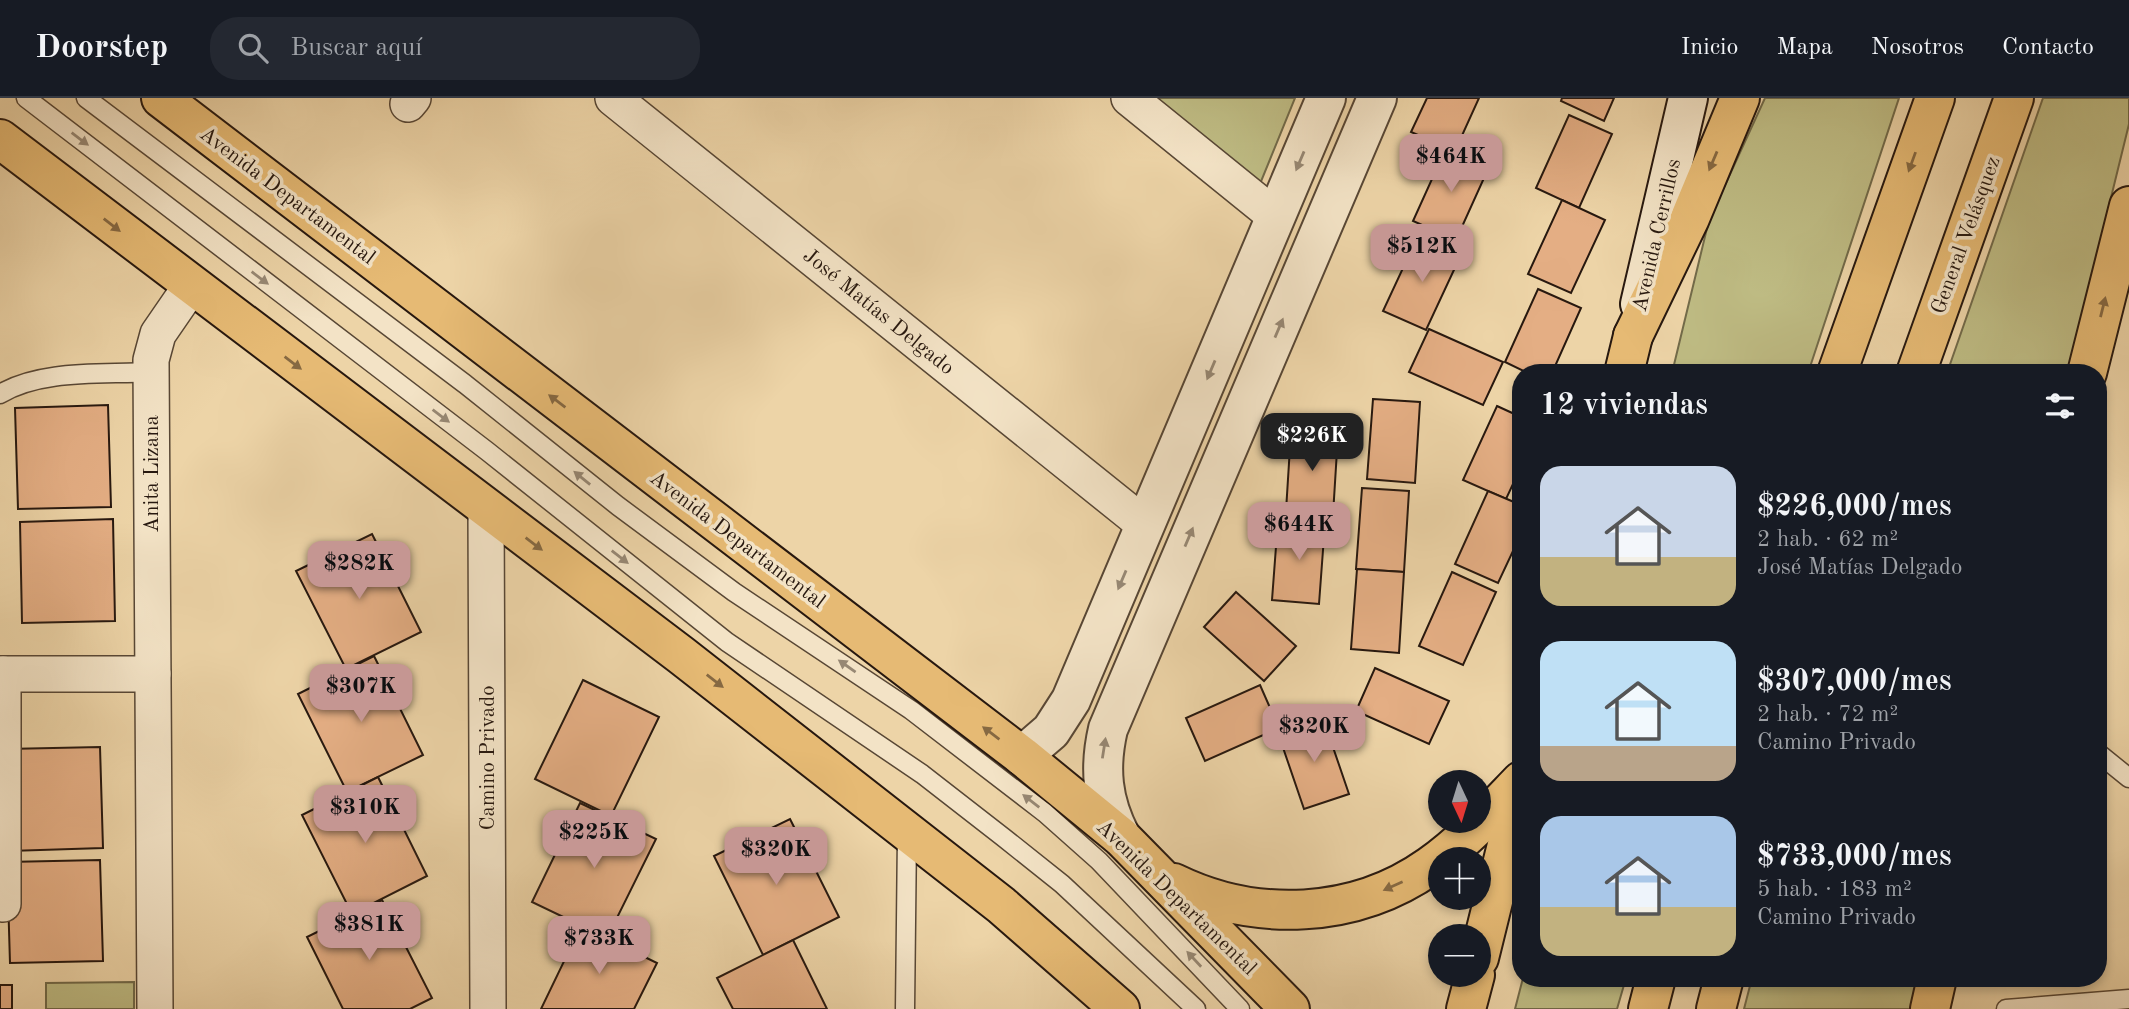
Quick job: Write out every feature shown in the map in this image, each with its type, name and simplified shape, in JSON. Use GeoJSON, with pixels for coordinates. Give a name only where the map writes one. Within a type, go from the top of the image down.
{"type":"FeatureCollection","features":[{"type":"Feature","properties":{"kind":"main road","name":"Avenida Departamental"},"geometry":{"type":"LineString","coordinates":[[161,98],[1022,756],[1121,837],[1290,1009]]}},
{"type":"Feature","properties":{"kind":"main road"},"geometry":{"type":"LineString","coordinates":[[1633,336],[1690,218],[1740,98]]}},
{"type":"Feature","properties":{"kind":"main road"},"geometry":{"type":"LineString","coordinates":[[1840,364],[1935,98]]}},
{"type":"Feature","properties":{"kind":"main road","name":"General Velásquez"},"geometry":{"type":"LineString","coordinates":[[1919,364],[2014,98]]}},
{"type":"Feature","properties":{"kind":"main road"},"geometry":{"type":"LineString","coordinates":[[0,139],[908,831],[1011,914],[1121,1009]]}},
{"type":"Feature","properties":{"kind":"main road"},"geometry":{"type":"LineString","coordinates":[[2089,364],[2129,206]]}},
{"type":"Feature","properties":{"kind":"main road","name":"Avenida Cerrillos"},"geometry":{"type":"LineString","coordinates":[[1625,364],[1633,336]]}},
{"type":"Feature","properties":{"kind":"main road"},"geometry":{"type":"LineString","coordinates":[[1163,878],[1192,892],[1254,909],[1317,909],[1347,903],[1405,881],[1431,865],[1476,828],[1512,790]]}},
{"type":"Feature","properties":{"kind":"main road"},"geometry":{"type":"LineString","coordinates":[[1487,924],[1512,824]]}},
{"type":"Feature","properties":{"kind":"main road"},"geometry":{"type":"LineString","coordinates":[[1466,1009],[1472,987]]}},
{"type":"Feature","properties":{"kind":"main road"},"geometry":{"type":"LineString","coordinates":[[1648,1009],[1654,987]]}},
{"type":"Feature","properties":{"kind":"main road"},"geometry":{"type":"LineString","coordinates":[[1716,1009],[1722,987]]}},
{"type":"Feature","properties":{"kind":"main road"},"geometry":{"type":"LineString","coordinates":[[1930,1009],[1935,987]]}},
{"type":"Feature","properties":{"kind":"street","name":"José Matías Delgado"},"geometry":{"type":"LineString","coordinates":[[613,98],[1145,525]]}},
{"type":"Feature","properties":{"kind":"street"},"geometry":{"type":"LineString","coordinates":[[1129,98],[1276,216]]}},
{"type":"Feature","properties":{"kind":"street"},"geometry":{"type":"LineString","coordinates":[[1022,756],[1051,731],[1071,700],[1326,98]]}},
{"type":"Feature","properties":{"kind":"street"},"geometry":{"type":"LineString","coordinates":[[1121,837],[1111,819],[1102,779],[1108,729],[1377,98]]}},
{"type":"Feature","properties":{"kind":"street","name":"Avenida Cerrillos"},"geometry":{"type":"LineString","coordinates":[[1633,336],[1688,98]]}},
{"type":"Feature","properties":{"kind":"street","name":"Anita Lizana"},"geometry":{"type":"LineString","coordinates":[[155,1009],[150,372],[152,349],[158,334],[191,286]]}},
{"type":"Feature","properties":{"kind":"street","name":"Camino Privado"},"geometry":{"type":"LineString","coordinates":[[486,508],[488,1009]]}},
{"type":"Feature","properties":{"kind":"street"},"geometry":{"type":"LineString","coordinates":[[3,904],[2,674],[153,674]]}},
{"type":"Feature","properties":{"kind":"lane"},"geometry":{"type":"LineString","coordinates":[[26,98],[486,451],[727,642],[922,774],[1013,844],[1072,893],[1196,1009]]}},
{"type":"Feature","properties":{"kind":"lane"},"geometry":{"type":"LineString","coordinates":[[86,98],[465,384],[618,506],[734,592],[911,710],[1045,813],[1099,861],[1240,1009]]}},
{"type":"Feature","properties":{"kind":"lane"},"geometry":{"type":"LineString","coordinates":[[0,394],[17,384],[41,379],[150,372]]}},
{"type":"Feature","properties":{"kind":"lane"},"geometry":{"type":"LineString","coordinates":[[2107,761],[2129,778]]}},
{"type":"Feature","properties":{"kind":"lane"},"geometry":{"type":"LineString","coordinates":[[905,1009],[908,831]]}},
{"type":"Feature","properties":{"kind":"lane"},"geometry":{"type":"LineString","coordinates":[[2006,1009],[2129,999]]}},
{"type":"Feature","properties":{"kind":"shaded area"},"geometry":{"type":"Polygon","coordinates":[[[1152,98],[1295,98],[1260,184],[1152,98]]]}},
{"type":"Feature","properties":{"kind":"shaded area"},"geometry":{"type":"Polygon","coordinates":[[[1765,98],[1899,98],[1811,364],[1674,364],[1709,220],[1765,98]]]}},
{"type":"Feature","properties":{"kind":"shaded area"},"geometry":{"type":"Polygon","coordinates":[[[2043,98],[2129,98],[2129,124],[2070,364],[1950,364],[2043,98]]]}},
{"type":"Feature","properties":{"kind":"shaded area"},"geometry":{"type":"Polygon","coordinates":[[[134,982],[134,1009],[46,1009],[46,983],[134,982]]]}},
{"type":"Feature","properties":{"kind":"shaded area"},"geometry":{"type":"Polygon","coordinates":[[[1521,987],[1623,987],[1617,1009],[1515,1009],[1521,987]]]}},
{"type":"Feature","properties":{"kind":"shaded area"},"geometry":{"type":"Polygon","coordinates":[[[1750,987],[1918,987],[1913,1009],[1744,1009],[1750,987]]]}},
{"type":"Feature","properties":{"kind":"building"},"geometry":{"type":"Polygon","coordinates":[[[1427,98],[1479,98],[1455,151],[1411,132],[1427,98]]]}},
{"type":"Feature","properties":{"kind":"building"},"geometry":{"type":"Polygon","coordinates":[[[1562,98],[1614,98],[1604,121],[1561,101],[1562,98]]]}},
{"type":"Feature","properties":{"kind":"building"},"geometry":{"type":"Polygon","coordinates":[[[1569,115],[1612,134],[1579,208],[1536,188],[1569,115]]]}},
{"type":"Feature","properties":{"kind":"building"},"geometry":{"type":"Polygon","coordinates":[[[1446,148],[1489,167],[1456,240],[1413,221],[1446,148]]]}},
{"type":"Feature","properties":{"kind":"building"},"geometry":{"type":"Polygon","coordinates":[[[1562,200],[1605,220],[1571,293],[1528,274],[1562,200]]]}},
{"type":"Feature","properties":{"kind":"building"},"geometry":{"type":"Polygon","coordinates":[[[1417,238],[1460,257],[1426,330],[1383,311],[1417,238]]]}},
{"type":"Feature","properties":{"kind":"building"},"geometry":{"type":"Polygon","coordinates":[[[1538,289],[1581,308],[1556,364],[1512,365],[1505,362],[1538,289]]]}},
{"type":"Feature","properties":{"kind":"building"},"geometry":{"type":"Polygon","coordinates":[[[1429,329],[1503,362],[1483,405],[1409,372],[1429,329]]]}},
{"type":"Feature","properties":{"kind":"building"},"geometry":{"type":"Polygon","coordinates":[[[1373,399],[1420,402],[1415,483],[1367,479],[1373,399]]]}},
{"type":"Feature","properties":{"kind":"building"},"geometry":{"type":"Polygon","coordinates":[[[108,405],[111,507],[18,509],[15,408],[108,405]]]}},
{"type":"Feature","properties":{"kind":"building"},"geometry":{"type":"Polygon","coordinates":[[[1497,406],[1512,413],[1512,486],[1506,499],[1463,480],[1497,406]]]}},
{"type":"Feature","properties":{"kind":"building"},"geometry":{"type":"Polygon","coordinates":[[[1291,431],[1338,434],[1333,515],[1286,511],[1291,431]]]}},
{"type":"Feature","properties":{"kind":"building"},"geometry":{"type":"Polygon","coordinates":[[[1362,488],[1409,491],[1404,572],[1356,569],[1362,488]]]}},
{"type":"Feature","properties":{"kind":"building"},"geometry":{"type":"Polygon","coordinates":[[[1488,491],[1512,501],[1512,553],[1498,583],[1455,564],[1488,491]]]}},
{"type":"Feature","properties":{"kind":"building"},"geometry":{"type":"Polygon","coordinates":[[[113,519],[115,621],[22,623],[20,522],[113,519]]]}},
{"type":"Feature","properties":{"kind":"building"},"geometry":{"type":"Polygon","coordinates":[[[1278,520],[1325,523],[1319,604],[1272,600],[1278,520]]]}},
{"type":"Feature","properties":{"kind":"building"},"geometry":{"type":"Polygon","coordinates":[[[372,534],[421,632],[346,669],[296,571],[372,534]]]}},
{"type":"Feature","properties":{"kind":"building"},"geometry":{"type":"Polygon","coordinates":[[[1357,569],[1404,572],[1399,653],[1351,649],[1357,569]]]}},
{"type":"Feature","properties":{"kind":"building"},"geometry":{"type":"Polygon","coordinates":[[[1452,572],[1496,592],[1463,665],[1419,646],[1452,572]]]}},
{"type":"Feature","properties":{"kind":"building"},"geometry":{"type":"Polygon","coordinates":[[[1236,592],[1296,646],[1264,681],[1204,627],[1236,592]]]}},
{"type":"Feature","properties":{"kind":"building"},"geometry":{"type":"Polygon","coordinates":[[[374,656],[423,755],[347,792],[298,694],[374,656]]]}},
{"type":"Feature","properties":{"kind":"building"},"geometry":{"type":"Polygon","coordinates":[[[1375,668],[1449,701],[1429,744],[1356,711],[1375,668]]]}},
{"type":"Feature","properties":{"kind":"building"},"geometry":{"type":"Polygon","coordinates":[[[583,680],[659,717],[611,816],[535,779],[583,680]]]}},
{"type":"Feature","properties":{"kind":"building"},"geometry":{"type":"Polygon","coordinates":[[[1260,685],[1279,728],[1205,761],[1186,718],[1260,685]]]}},
{"type":"Feature","properties":{"kind":"building"},"geometry":{"type":"Polygon","coordinates":[[[1323,718],[1349,794],[1304,809],[1278,733],[1323,718]]]}},
{"type":"Feature","properties":{"kind":"building"},"geometry":{"type":"Polygon","coordinates":[[[100,747],[103,848],[9,851],[6,749],[100,747]]]}},
{"type":"Feature","properties":{"kind":"building"},"geometry":{"type":"Polygon","coordinates":[[[378,777],[427,876],[352,914],[302,815],[378,777]]]}},
{"type":"Feature","properties":{"kind":"building"},"geometry":{"type":"Polygon","coordinates":[[[580,803],[656,839],[607,938],[532,902],[580,803]]]}},
{"type":"Feature","properties":{"kind":"building"},"geometry":{"type":"Polygon","coordinates":[[[790,819],[839,917],[763,955],[714,856],[790,819]]]}},
{"type":"Feature","properties":{"kind":"building"},"geometry":{"type":"Polygon","coordinates":[[[100,860],[103,961],[10,963],[7,862],[100,860]]]}},
{"type":"Feature","properties":{"kind":"building"},"geometry":{"type":"Polygon","coordinates":[[[382,900],[432,998],[410,1009],[343,1009],[307,937],[382,900]]]}},
{"type":"Feature","properties":{"kind":"building"},"geometry":{"type":"Polygon","coordinates":[[[581,926],[657,963],[634,1009],[541,1009],[581,926]]]}},
{"type":"Feature","properties":{"kind":"building"},"geometry":{"type":"Polygon","coordinates":[[[793,940],[827,1009],[733,1009],[717,978],[793,940]]]}},
{"type":"Feature","properties":{"kind":"building"},"geometry":{"type":"Polygon","coordinates":[[[0,985],[12,985],[12,1009],[0,1009],[0,985]]]}}]}
